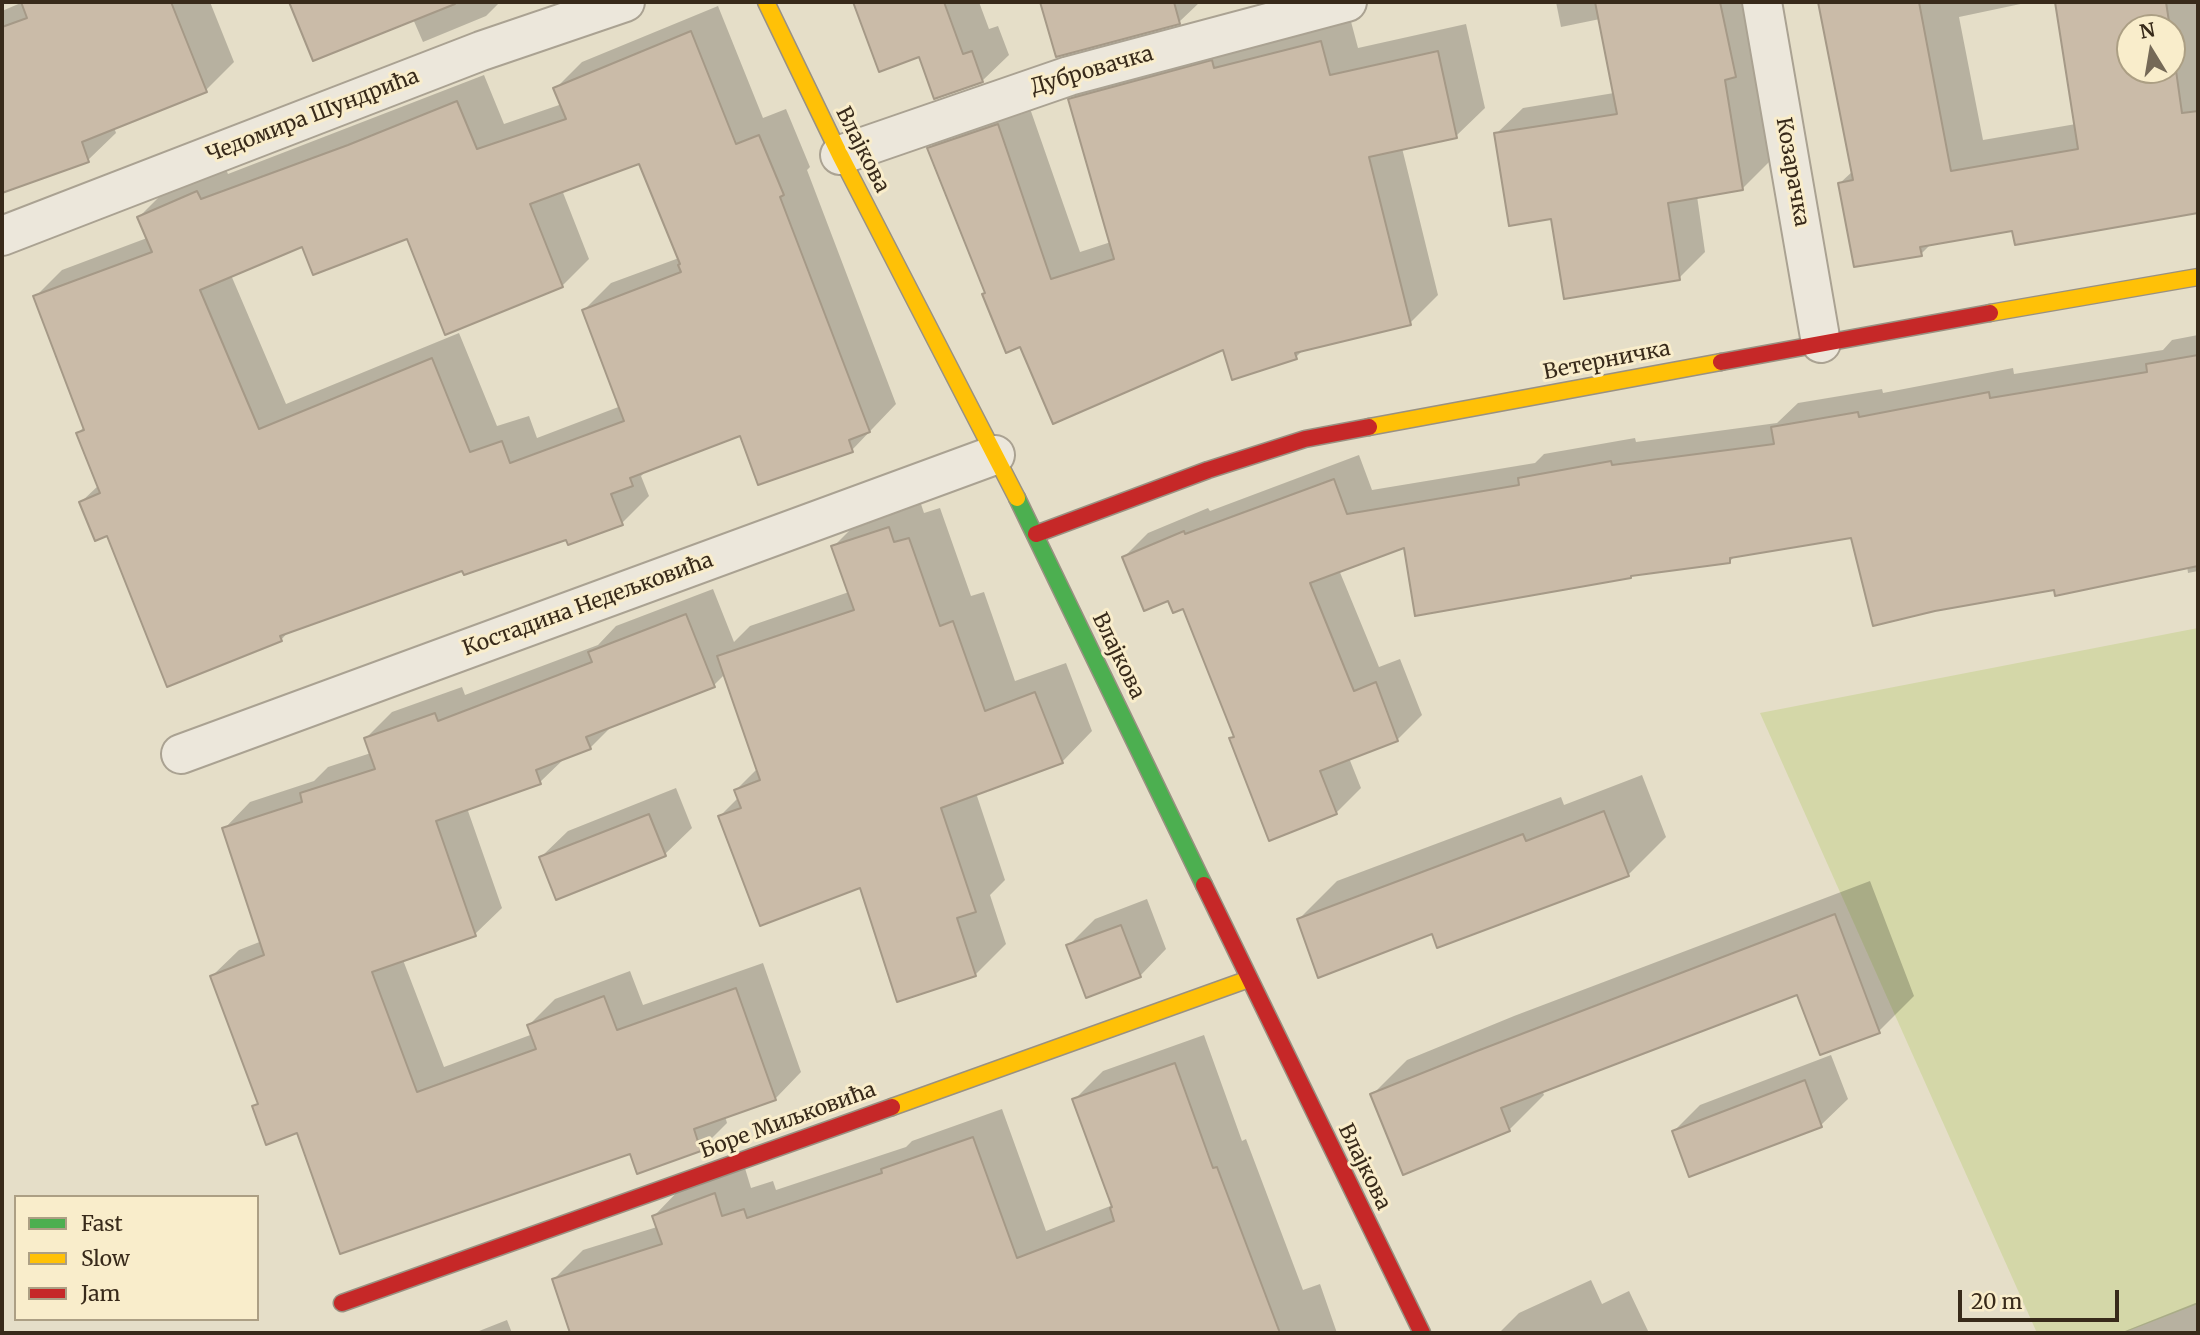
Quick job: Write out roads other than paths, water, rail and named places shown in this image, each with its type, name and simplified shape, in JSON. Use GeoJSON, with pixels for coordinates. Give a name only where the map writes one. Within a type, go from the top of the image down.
{"type":"FeatureCollection","features":[{"type":"Feature","properties":{"kind":"street","name":"Чедомира Шундрића"},"geometry":{"type":"LineString","coordinates":[[2,236],[481,51],[625,2]]}},
{"type":"Feature","properties":{"kind":"street","name":"Влајкова"},"geometry":{"type":"LineString","coordinates":[[766,2],[840,155],[1036,534],[1422,1333]]}},
{"type":"Feature","properties":{"kind":"street","name":"Дубровачка"},"geometry":{"type":"LineString","coordinates":[[840,155],[1069,76],[1347,2]]}},
{"type":"Feature","properties":{"kind":"street","name":"Козарачка"},"geometry":{"type":"LineString","coordinates":[[1762,2],[1821,343]]}},
{"type":"Feature","properties":{"kind":"street","name":"Ветерничка"},"geometry":{"type":"LineString","coordinates":[[1036,534],[1208,470],[1305,439],[1821,343],[2198,277]]}},
{"type":"Feature","properties":{"kind":"street","name":"Костадина Недељковића"},"geometry":{"type":"LineString","coordinates":[[181,754],[995,455]]}},
{"type":"Feature","properties":{"kind":"street","name":"Боре Миљковића"},"geometry":{"type":"LineString","coordinates":[[342,1303],[1249,979]]}}]}
